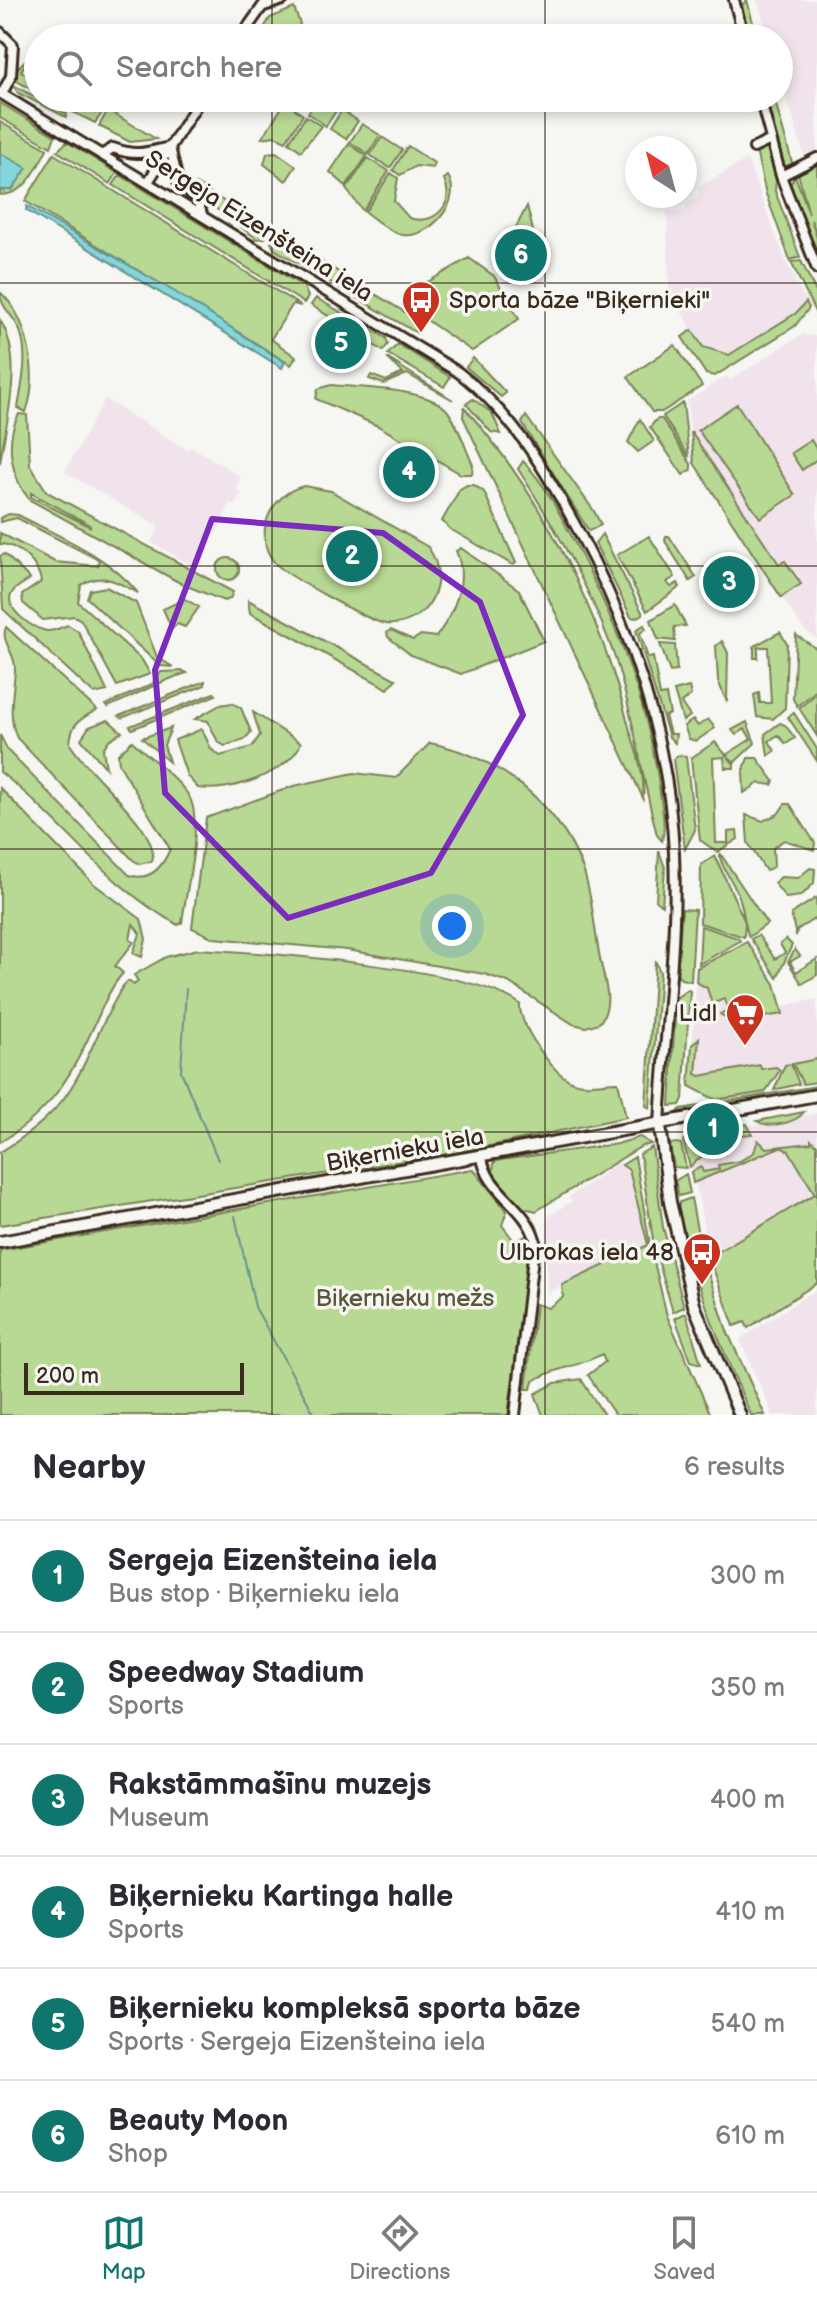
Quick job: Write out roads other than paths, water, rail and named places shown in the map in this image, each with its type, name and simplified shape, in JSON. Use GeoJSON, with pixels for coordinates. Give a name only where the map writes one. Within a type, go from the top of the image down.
{"type":"FeatureCollection","features":[{"type":"Feature","properties":{"kind":"main road","name":"Biķernieku iela"},"geometry":{"type":"LineString","coordinates":[[0,1242],[660,1126],[817,1095]]}},
{"type":"Feature","properties":{"kind":"main road"},"geometry":{"type":"LineString","coordinates":[[660,1126],[679,1251],[694,1305],[740,1415]]}},
{"type":"Feature","properties":{"kind":"street"},"geometry":{"type":"LineString","coordinates":[[249,24],[264,2],[283,0]]}},
{"type":"Feature","properties":{"kind":"street"},"geometry":{"type":"LineString","coordinates":[[734,0],[740,24]]}},
{"type":"Feature","properties":{"kind":"street"},"geometry":{"type":"LineString","coordinates":[[0,32],[13,45],[11,76],[1,94]]}},
{"type":"Feature","properties":{"kind":"street","name":"Sergeja Eizenšteina iela"},"geometry":{"type":"LineString","coordinates":[[1,94],[24,108]]}},
{"type":"Feature","properties":{"kind":"street","name":"Sergeja Eizenšteina iela"},"geometry":{"type":"LineString","coordinates":[[32,112],[437,359],[489,398],[546,474],[613,598],[651,707],[671,815],[674,907],[660,1126]]}},
{"type":"Feature","properties":{"kind":"street"},"geometry":{"type":"LineString","coordinates":[[148,182],[192,112]]}},
{"type":"Feature","properties":{"kind":"street"},"geometry":{"type":"LineString","coordinates":[[764,112],[781,176],[817,269]]}},
{"type":"Feature","properties":{"kind":"street"},"geometry":{"type":"LineString","coordinates":[[754,148],[771,140]]}},
{"type":"Feature","properties":{"kind":"street"},"geometry":{"type":"LineString","coordinates":[[103,154],[113,148],[130,154],[149,154],[170,147]]}},
{"type":"Feature","properties":{"kind":"street"},"geometry":{"type":"LineString","coordinates":[[170,147],[178,181],[197,199],[202,214]]}},
{"type":"Feature","properties":{"kind":"street"},"geometry":{"type":"LineString","coordinates":[[781,176],[817,158]]}},
{"type":"Feature","properties":{"kind":"street"},"geometry":{"type":"LineString","coordinates":[[482,1157],[490,1179],[530,1224],[535,1239],[515,1415]]}},
{"type":"Feature","properties":{"kind":"water"},"geometry":{"type":"Polygon","coordinates":[[[0,153],[27,168],[12,190],[0,190],[0,153]]]}},
{"type":"Feature","properties":{"kind":"water"},"geometry":{"type":"Polygon","coordinates":[[[27,206],[175,292],[285,362],[282,368],[26,210],[27,206]]]}},
{"type":"Feature","properties":{"kind":"waterway"},"geometry":{"type":"LineString","coordinates":[[186,989],[181,1071],[218,1160]]}},
{"type":"Feature","properties":{"kind":"waterway"},"geometry":{"type":"LineString","coordinates":[[235,1216],[255,1307],[315,1415]]}},
{"type":"Feature","properties":{"kind":"place","name":"Beauty Moon"},"geometry":{"type":"Point","coordinates":[521,255]}},
{"type":"Feature","properties":{"kind":"place","name":"Sporta bāze \"Biķernieki\""},"geometry":{"type":"Point","coordinates":[421,334]}},
{"type":"Feature","properties":{"kind":"place","name":"Biķernieku kompleksā sporta bāze"},"geometry":{"type":"Point","coordinates":[341,343]}},
{"type":"Feature","properties":{"kind":"place","name":"Biķernieku Kartinga halle"},"geometry":{"type":"Point","coordinates":[409,472]}},
{"type":"Feature","properties":{"kind":"place","name":"Speedway Stadium"},"geometry":{"type":"Point","coordinates":[352,556]}},
{"type":"Feature","properties":{"kind":"place","name":"Rakstāmmašīnu muzejs"},"geometry":{"type":"Point","coordinates":[729,582]}},
{"type":"Feature","properties":{"kind":"place","name":"Lidl"},"geometry":{"type":"Point","coordinates":[745,1047]}},
{"type":"Feature","properties":{"kind":"place","name":"Sergeja Eizenšteina iela"},"geometry":{"type":"Point","coordinates":[713,1129]}},
{"type":"Feature","properties":{"kind":"place","name":"Ulbrokas iela 48"},"geometry":{"type":"Point","coordinates":[702,1286]}},
{"type":"Feature","properties":{"kind":"park label","name":"Biķernieku mežs"},"geometry":{"type":"Point","coordinates":[405,1298]}}]}
